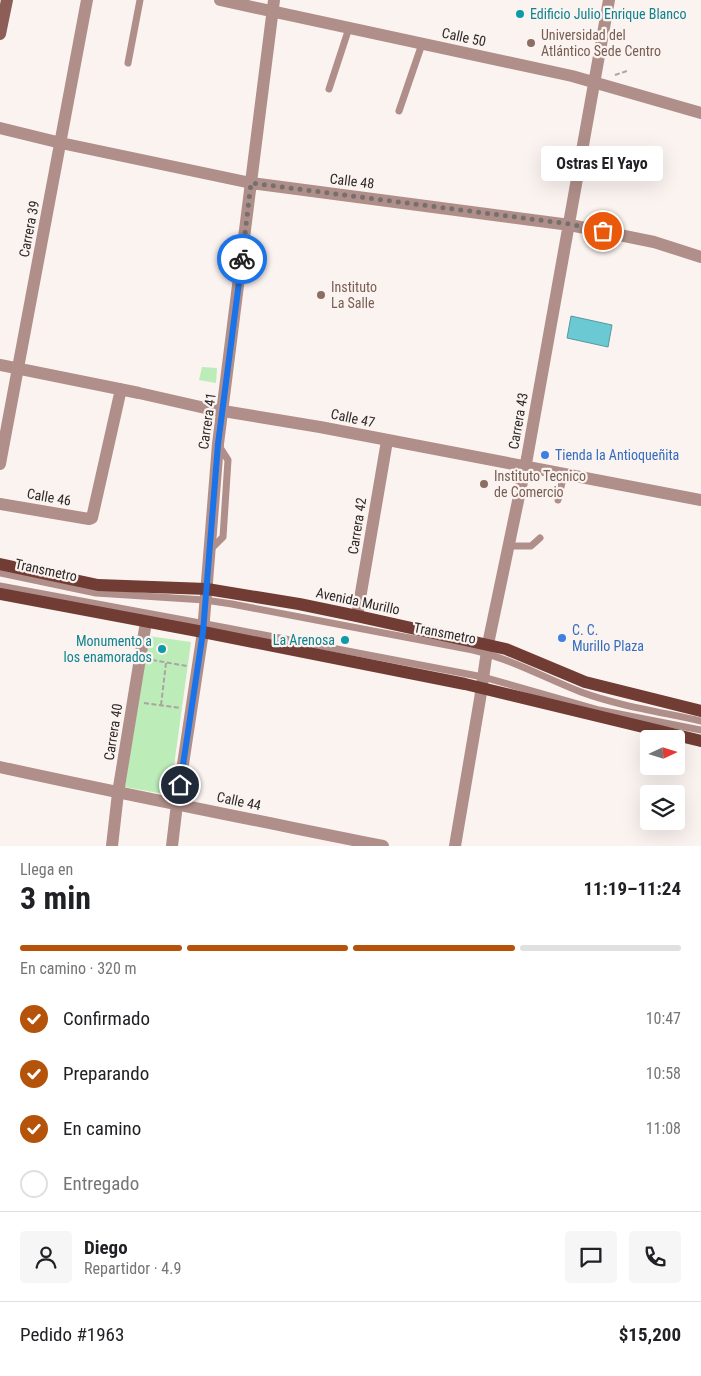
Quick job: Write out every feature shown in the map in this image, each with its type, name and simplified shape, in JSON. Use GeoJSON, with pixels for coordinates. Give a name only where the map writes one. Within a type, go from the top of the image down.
{"type":"FeatureCollection","features":[{"type":"Feature","properties":{"kind":"main road"},"geometry":{"type":"LineString","coordinates":[[0,34],[7,0]]}},
{"type":"Feature","properties":{"kind":"main road","name":"Avenida Murillo"},"geometry":{"type":"LineString","coordinates":[[0,564],[98,585],[299,604],[357,616],[487,649],[522,655],[585,682],[701,711]]}},
{"type":"Feature","properties":{"kind":"main road"},"geometry":{"type":"LineString","coordinates":[[0,594],[146,622],[203,627],[482,683],[701,741]]}},
{"type":"Feature","properties":{"kind":"street","name":"Carrera 39"},"geometry":{"type":"LineString","coordinates":[[0,464],[87,0]]}},
{"type":"Feature","properties":{"kind":"street","name":"Calle 50"},"geometry":{"type":"LineString","coordinates":[[220,0],[273,6],[348,28],[572,76],[701,112]]}},
{"type":"Feature","properties":{"kind":"street","name":"Carrera 43"},"geometry":{"type":"LineString","coordinates":[[455,846],[487,649],[525,467],[609,0]]}},
{"type":"Feature","properties":{"kind":"street","name":"Carrera 41"},"geometry":{"type":"LineString","coordinates":[[172,846],[203,627],[218,444],[273,6]]}},
{"type":"Feature","properties":{"kind":"street","name":"Calle 48"},"geometry":{"type":"LineString","coordinates":[[0,128],[61,143],[251,183],[570,224],[654,242],[701,257]]}},
{"type":"Feature","properties":{"kind":"street","name":"Calle 47"},"geometry":{"type":"LineString","coordinates":[[0,365],[223,411],[320,427],[701,500]]}},
{"type":"Feature","properties":{"kind":"street","name":"Calle 46"},"geometry":{"type":"LineString","coordinates":[[0,504],[92,518],[121,389]]}},
{"type":"Feature","properties":{"kind":"street","name":"Carrera 42"},"geometry":{"type":"LineString","coordinates":[[357,616],[387,441]]}},
{"type":"Feature","properties":{"kind":"street","name":"Carrera 40"},"geometry":{"type":"LineString","coordinates":[[112,846],[118,793],[146,622]]}},
{"type":"Feature","properties":{"kind":"street","name":"Calle 44"},"geometry":{"type":"LineString","coordinates":[[0,767],[118,793],[383,846]]}},
{"type":"Feature","properties":{"kind":"lane"},"geometry":{"type":"LineString","coordinates":[[128,63],[140,0]]}},
{"type":"Feature","properties":{"kind":"lane"},"geometry":{"type":"LineString","coordinates":[[329,89],[348,28]]}},
{"type":"Feature","properties":{"kind":"lane"},"geometry":{"type":"LineString","coordinates":[[399,111],[422,44]]}},
{"type":"Feature","properties":{"kind":"lane"},"geometry":{"type":"LineString","coordinates":[[558,500],[564,474]]}},
{"type":"Feature","properties":{"kind":"lane"},"geometry":{"type":"LineString","coordinates":[[507,546],[531,546],[540,538]]}},
{"type":"Feature","properties":{"kind":"lane","name":"Transmetro"},"geometry":{"type":"LineString","coordinates":[[0,573],[96,593],[206,595],[487,649],[581,692],[603,699],[701,721]]}},
{"type":"Feature","properties":{"kind":"lane","name":"Transmetro"},"geometry":{"type":"LineString","coordinates":[[0,586],[203,627]]}},
{"type":"Feature","properties":{"kind":"lane"},"geometry":{"type":"LineString","coordinates":[[482,683],[599,710],[701,730]]}},
{"type":"Feature","properties":{"kind":"path"},"geometry":{"type":"LineString","coordinates":[[140,658],[197,668]]}},
{"type":"Feature","properties":{"kind":"path"},"geometry":{"type":"LineString","coordinates":[[161,705],[166,663]]}},
{"type":"Feature","properties":{"kind":"path"},"geometry":{"type":"LineString","coordinates":[[133,701],[191,709]]}},
{"type":"Feature","properties":{"kind":"green space"},"geometry":{"type":"Polygon","coordinates":[[[202,367],[217,368],[216,383],[199,380],[202,367]]]}},
{"type":"Feature","properties":{"kind":"green space"},"geometry":{"type":"Polygon","coordinates":[[[148,636],[191,642],[170,795],[125,787],[148,636]]]}},
{"type":"Feature","properties":{"kind":"water"},"geometry":{"type":"Polygon","coordinates":[[[571,316],[612,325],[608,347],[567,338],[571,316]]]}},
{"type":"Feature","properties":{"kind":"way so far"},"geometry":{"type":"LineString","coordinates":[[242,259],[251,183],[570,224],[603,231]]}},
{"type":"Feature","properties":{"kind":"place","name":"Edificio Julio Enrique Blanco"},"geometry":{"type":"Point","coordinates":[520,14]}},
{"type":"Feature","properties":{"kind":"place","name":"Universidad del Atlántico Sede Centro"},"geometry":{"type":"Point","coordinates":[531,43]}},
{"type":"Feature","properties":{"kind":"place","name":"Ostras El Yayo"},"geometry":{"type":"Point","coordinates":[603,231]}},
{"type":"Feature","properties":{"kind":"place","name":"Instituto La Salle"},"geometry":{"type":"Point","coordinates":[321,295]}},
{"type":"Feature","properties":{"kind":"place","name":"Tienda la Antioqueñita"},"geometry":{"type":"Point","coordinates":[545,455]}},
{"type":"Feature","properties":{"kind":"place","name":"Instituto Tecnico de Comercio"},"geometry":{"type":"Point","coordinates":[484,484]}},
{"type":"Feature","properties":{"kind":"place","name":"C. C. Murillo Plaza"},"geometry":{"type":"Point","coordinates":[562,638]}},
{"type":"Feature","properties":{"kind":"place","name":"La Arenosa"},"geometry":{"type":"Point","coordinates":[345,640]}},
{"type":"Feature","properties":{"kind":"place","name":"Monumento a los enamorados"},"geometry":{"type":"Point","coordinates":[162,649]}},
{"type":"Feature","properties":{"kind":"route"},"geometry":{"type":"LineString","coordinates":[[180,785],[203,632],[218,444],[242,259]]}}]}
